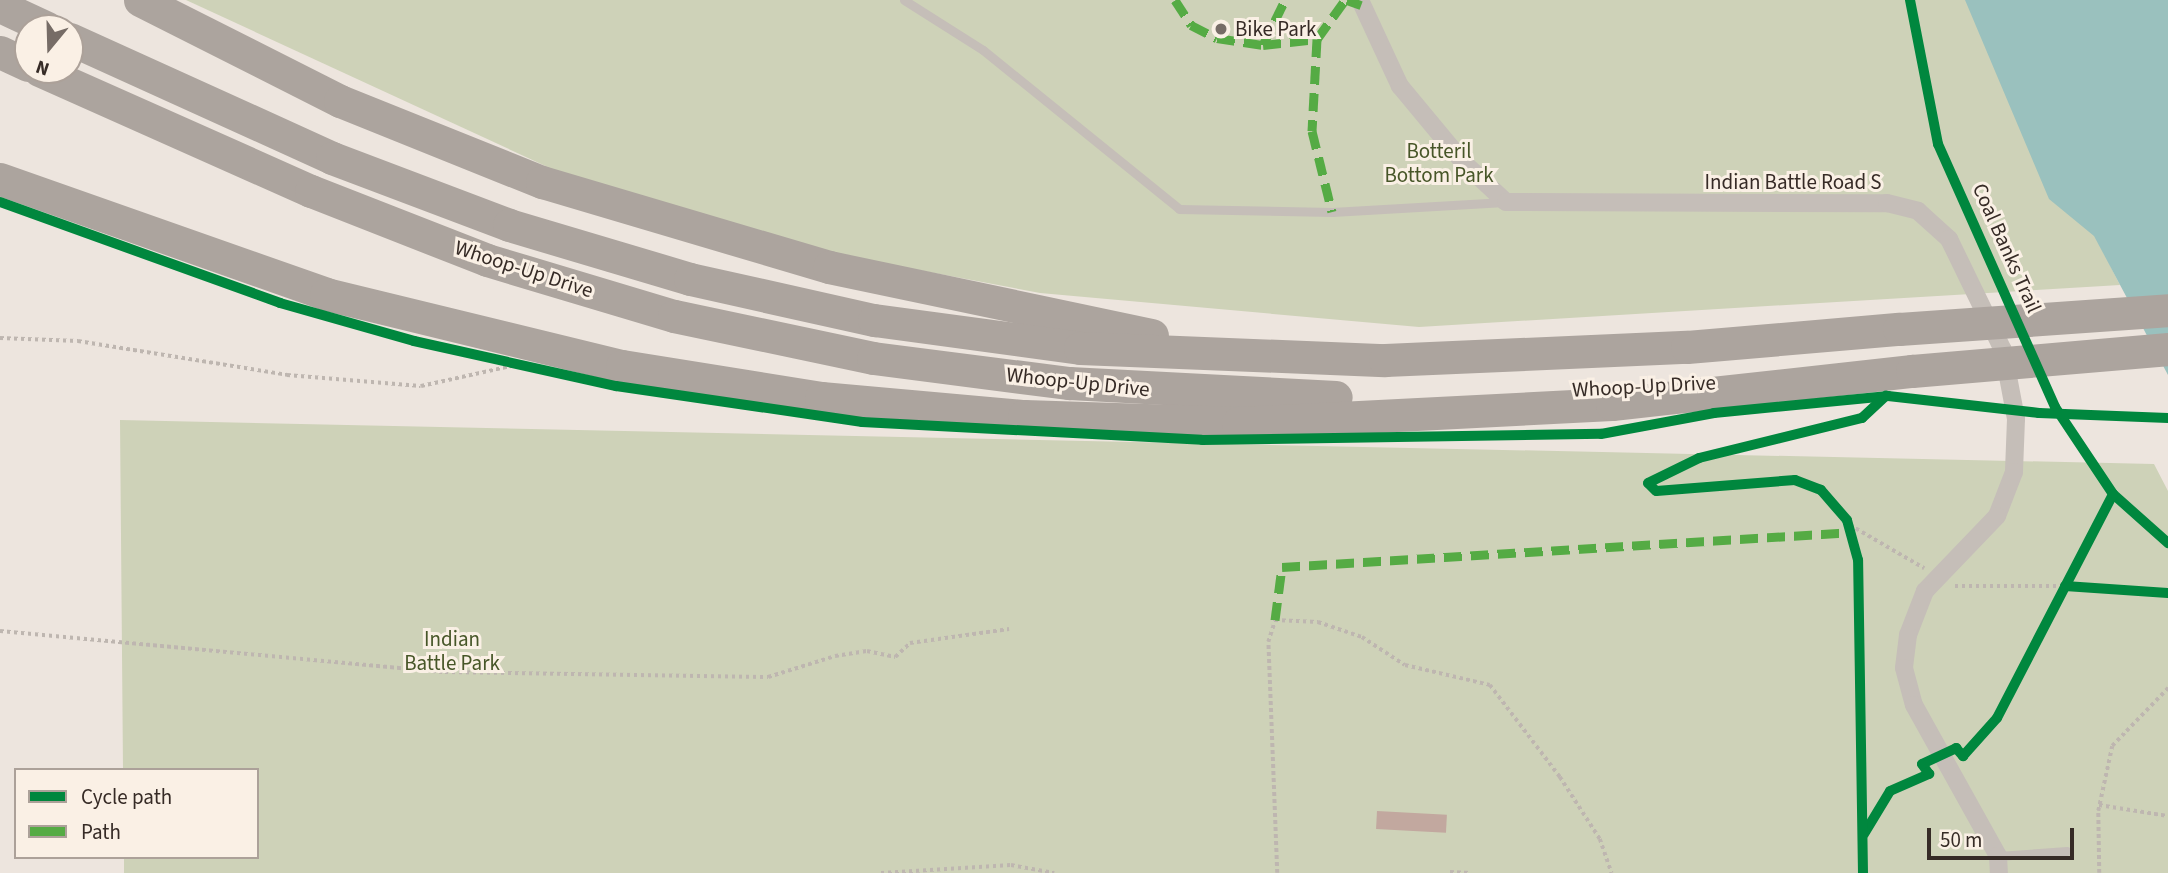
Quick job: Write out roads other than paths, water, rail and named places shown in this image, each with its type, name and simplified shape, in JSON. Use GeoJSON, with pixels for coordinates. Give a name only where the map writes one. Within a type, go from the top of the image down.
{"type":"FeatureCollection","features":[{"type":"Feature","properties":{"kind":"highway"},"geometry":{"type":"LineString","coordinates":[[140,0],[340,101],[638,214],[842,270],[1268,358]]}},
{"type":"Feature","properties":{"kind":"highway"},"geometry":{"type":"LineString","coordinates":[[0,6],[17,14]]}},
{"type":"Feature","properties":{"kind":"highway","name":"Whoop-Up Drive"},"geometry":{"type":"LineString","coordinates":[[84,45],[344,163],[509,225],[690,279],[874,320],[1008,340],[1268,358],[1491,357],[2168,310]]}},
{"type":"Feature","properties":{"kind":"highway","name":"Whoop-Up Drive"},"geometry":{"type":"LineString","coordinates":[[70,84],[310,191],[487,260],[674,316],[873,358],[1069,383],[1273,397],[1912,371],[2168,349]]}},
{"type":"Feature","properties":{"kind":"highway"},"geometry":{"type":"LineString","coordinates":[[0,179],[327,294],[622,366],[821,398],[1063,418],[1238,423],[1612,404],[1912,371]]}},
{"type":"Feature","properties":{"kind":"street"},"geometry":{"type":"LineString","coordinates":[[1360,0],[1400,86],[1464,163],[1506,202]]}},
{"type":"Feature","properties":{"kind":"street","name":"Indian Battle Road S"},"geometry":{"type":"LineString","coordinates":[[1506,202],[1887,203],[1918,211],[1949,239],[2003,350],[2016,419],[2014,472],[1997,516],[1925,591],[1908,635],[1904,668],[1939,756],[1999,865]]}},
{"type":"Feature","properties":{"kind":"lane"},"geometry":{"type":"LineString","coordinates":[[904,0],[983,50],[1179,209],[1332,212],[1506,202]]}},
{"type":"Feature","properties":{"kind":"lane"},"geometry":{"type":"LineString","coordinates":[[1999,865],[2067,851]]}},
{"type":"Feature","properties":{"kind":"water"},"geometry":{"type":"Polygon","coordinates":[[[1965,0],[2168,0],[2168,375],[2094,236],[2049,199],[1965,0]]]}},
{"type":"Feature","properties":{"kind":"place","name":"Bike Park"},"geometry":{"type":"Point","coordinates":[1221,29]}},
{"type":"Feature","properties":{"kind":"park label","name":"Botteril Bottom Park"},"geometry":{"type":"Point","coordinates":[1439,163]}},
{"type":"Feature","properties":{"kind":"park label","name":"Indian Battle Park"},"geometry":{"type":"Point","coordinates":[452,651]}}]}
